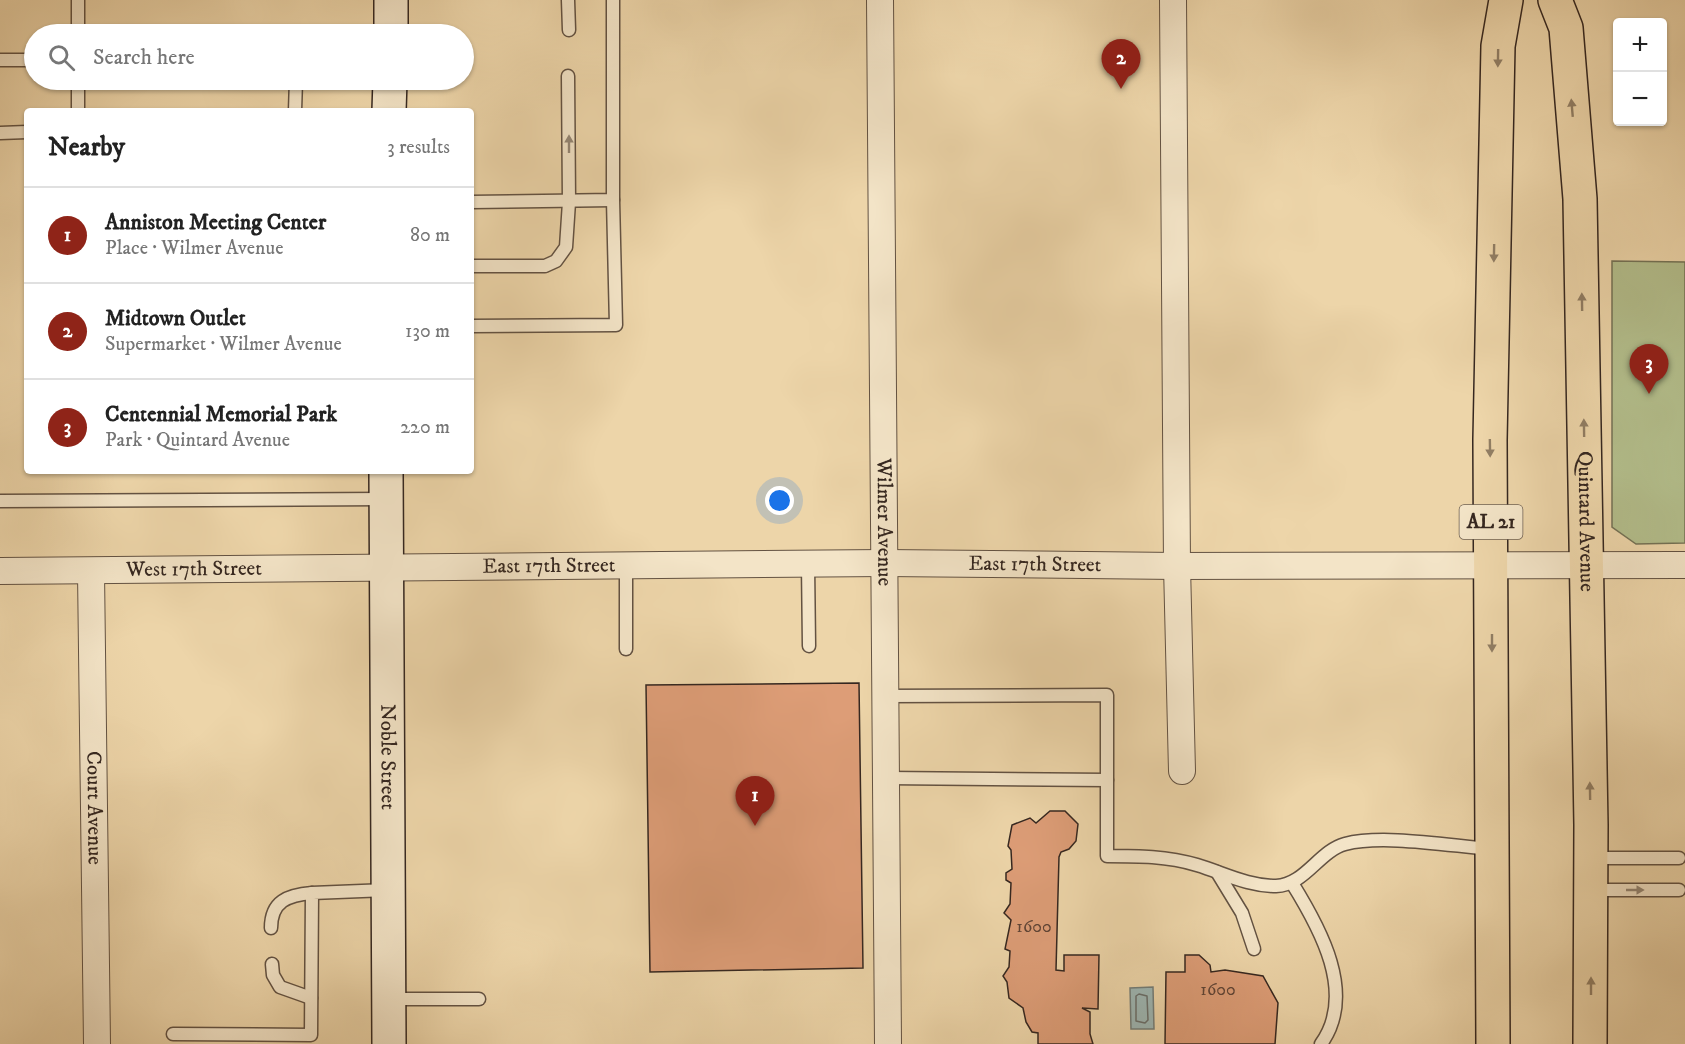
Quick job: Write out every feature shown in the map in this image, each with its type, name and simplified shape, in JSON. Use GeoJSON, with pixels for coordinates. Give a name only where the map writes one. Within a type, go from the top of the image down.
{"type":"FeatureCollection","features":[{"type":"Feature","properties":{"kind":"highway","name":"AL 21"},"geometry":{"type":"LineString","coordinates":[[1493,1044],[1490,440],[1498,45],[1506,0]]}},
{"type":"Feature","properties":{"kind":"highway","name":"Quintard Avenue"},"geometry":{"type":"LineString","coordinates":[[1555,0],[1566,28],[1580,198],[1591,874],[1590,1044]]}},
{"type":"Feature","properties":{"kind":"main road"},"geometry":{"type":"LineString","coordinates":[[391,0],[391,24]]}},
{"type":"Feature","properties":{"kind":"main road"},"geometry":{"type":"LineString","coordinates":[[389,108],[390,90]]}},
{"type":"Feature","properties":{"kind":"main road","name":"Noble Street"},"geometry":{"type":"LineString","coordinates":[[386,485],[388,1044]]}},
{"type":"Feature","properties":{"kind":"street","name":"Wilmer Avenue"},"geometry":{"type":"LineString","coordinates":[[880,0],[888,1044]]}},
{"type":"Feature","properties":{"kind":"street"},"geometry":{"type":"LineString","coordinates":[[1173,0],[1177,566],[1182,771]]}},
{"type":"Feature","properties":{"kind":"street","name":"East 17th Street"},"geometry":{"type":"LineString","coordinates":[[386,568],[885,563],[1177,566],[1685,565]]}},
{"type":"Feature","properties":{"kind":"street","name":"West 17th Street"},"geometry":{"type":"LineString","coordinates":[[0,571],[386,568]]}},
{"type":"Feature","properties":{"kind":"street","name":"Court Avenue"},"geometry":{"type":"LineString","coordinates":[[91,572],[97,1044]]}},
{"type":"Feature","properties":{"kind":"lane"},"geometry":{"type":"LineString","coordinates":[[78,0],[78,24]]}},
{"type":"Feature","properties":{"kind":"lane"},"geometry":{"type":"LineString","coordinates":[[568,0],[569,30]]}},
{"type":"Feature","properties":{"kind":"lane"},"geometry":{"type":"LineString","coordinates":[[474,326],[616,326],[613,200],[613,0]]}},
{"type":"Feature","properties":{"kind":"lane"},"geometry":{"type":"LineString","coordinates":[[0,60],[24,60]]}},
{"type":"Feature","properties":{"kind":"lane"},"geometry":{"type":"LineString","coordinates":[[474,266],[545,266],[555,261],[566,247],[569,202],[568,76]]}},
{"type":"Feature","properties":{"kind":"lane"},"geometry":{"type":"LineString","coordinates":[[78,90],[78,108]]}},
{"type":"Feature","properties":{"kind":"lane"},"geometry":{"type":"LineString","coordinates":[[295,108],[296,90]]}},
{"type":"Feature","properties":{"kind":"lane"},"geometry":{"type":"LineString","coordinates":[[0,133],[24,132]]}},
{"type":"Feature","properties":{"kind":"lane"},"geometry":{"type":"LineString","coordinates":[[474,202],[613,200]]}},
{"type":"Feature","properties":{"kind":"lane"},"geometry":{"type":"LineString","coordinates":[[0,501],[386,485]]}},
{"type":"Feature","properties":{"kind":"lane"},"geometry":{"type":"LineString","coordinates":[[808,564],[809,646]]}},
{"type":"Feature","properties":{"kind":"lane"},"geometry":{"type":"LineString","coordinates":[[626,566],[626,650]]}},
{"type":"Feature","properties":{"kind":"lane"},"geometry":{"type":"LineString","coordinates":[[885,696],[1107,695],[1107,856],[1157,856],[1217,872],[1252,885],[1292,883],[1343,845],[1401,842],[1493,849]]}},
{"type":"Feature","properties":{"kind":"lane"},"geometry":{"type":"LineString","coordinates":[[886,778],[1107,780]]}},
{"type":"Feature","properties":{"kind":"lane"},"geometry":{"type":"LineString","coordinates":[[1591,874],[1679,858]]}},
{"type":"Feature","properties":{"kind":"lane"},"geometry":{"type":"LineString","coordinates":[[1217,872],[1242,913],[1254,949]]}},
{"type":"Feature","properties":{"kind":"lane"},"geometry":{"type":"LineString","coordinates":[[1591,874],[1679,890]]}},
{"type":"Feature","properties":{"kind":"lane"},"geometry":{"type":"LineString","coordinates":[[1292,883],[1322,936],[1331,964],[1336,997],[1331,1021],[1321,1044]]}},
{"type":"Feature","properties":{"kind":"lane"},"geometry":{"type":"LineString","coordinates":[[271,928],[271,916],[278,902],[293,895],[388,890]]}},
{"type":"Feature","properties":{"kind":"lane"},"geometry":{"type":"LineString","coordinates":[[173,1034],[310,1035],[312,893]]}},
{"type":"Feature","properties":{"kind":"lane"},"geometry":{"type":"LineString","coordinates":[[272,964],[273,975],[280,987],[311,998]]}},
{"type":"Feature","properties":{"kind":"lane"},"geometry":{"type":"LineString","coordinates":[[389,999],[479,999]]}},
{"type":"Feature","properties":{"kind":"green space"},"geometry":{"type":"Polygon","coordinates":[[[1612,261],[1685,262],[1685,543],[1636,544],[1612,527],[1612,261]]]}},
{"type":"Feature","properties":{"kind":"water"},"geometry":{"type":"Polygon","coordinates":[[[1153,987],[1154,1029],[1131,1029],[1130,988],[1153,987]]]}},
{"type":"Feature","properties":{"kind":"building"},"geometry":{"type":"Polygon","coordinates":[[[859,683],[863,968],[650,972],[646,685],[859,683]]]}},
{"type":"Feature","properties":{"kind":"building"},"geometry":{"type":"Polygon","coordinates":[[[1050,811],[1065,811],[1078,824],[1076,841],[1069,849],[1061,852],[1059,857],[1056,970],[1064,971],[1064,955],[1099,955],[1098,1009],[1082,1008],[1090,1012],[1090,1034],[1093,1044],[1038,1044],[1038,1033],[1032,1032],[1026,1022],[1023,1008],[1009,998],[1007,982],[1003,976],[1009,967],[1010,951],[1005,949],[1011,920],[1004,913],[1010,904],[1011,883],[1006,880],[1006,873],[1012,869],[1011,850],[1008,846],[1012,825],[1030,818],[1036,823],[1050,811]]]}},
{"type":"Feature","properties":{"kind":"building"},"geometry":{"type":"Polygon","coordinates":[[[1185,955],[1199,955],[1210,965],[1211,972],[1225,970],[1263,976],[1278,1003],[1275,1044],[1165,1044],[1166,972],[1185,972],[1185,955]]]}},
{"type":"Feature","properties":{"kind":"place","name":"Midtown Outlet"},"geometry":{"type":"Point","coordinates":[1121,89]}},
{"type":"Feature","properties":{"kind":"place","name":"Centennial Memorial Park"},"geometry":{"type":"Point","coordinates":[1649,394]}},
{"type":"Feature","properties":{"kind":"place","name":"Anniston Meeting Center"},"geometry":{"type":"Point","coordinates":[755,826]}}]}
